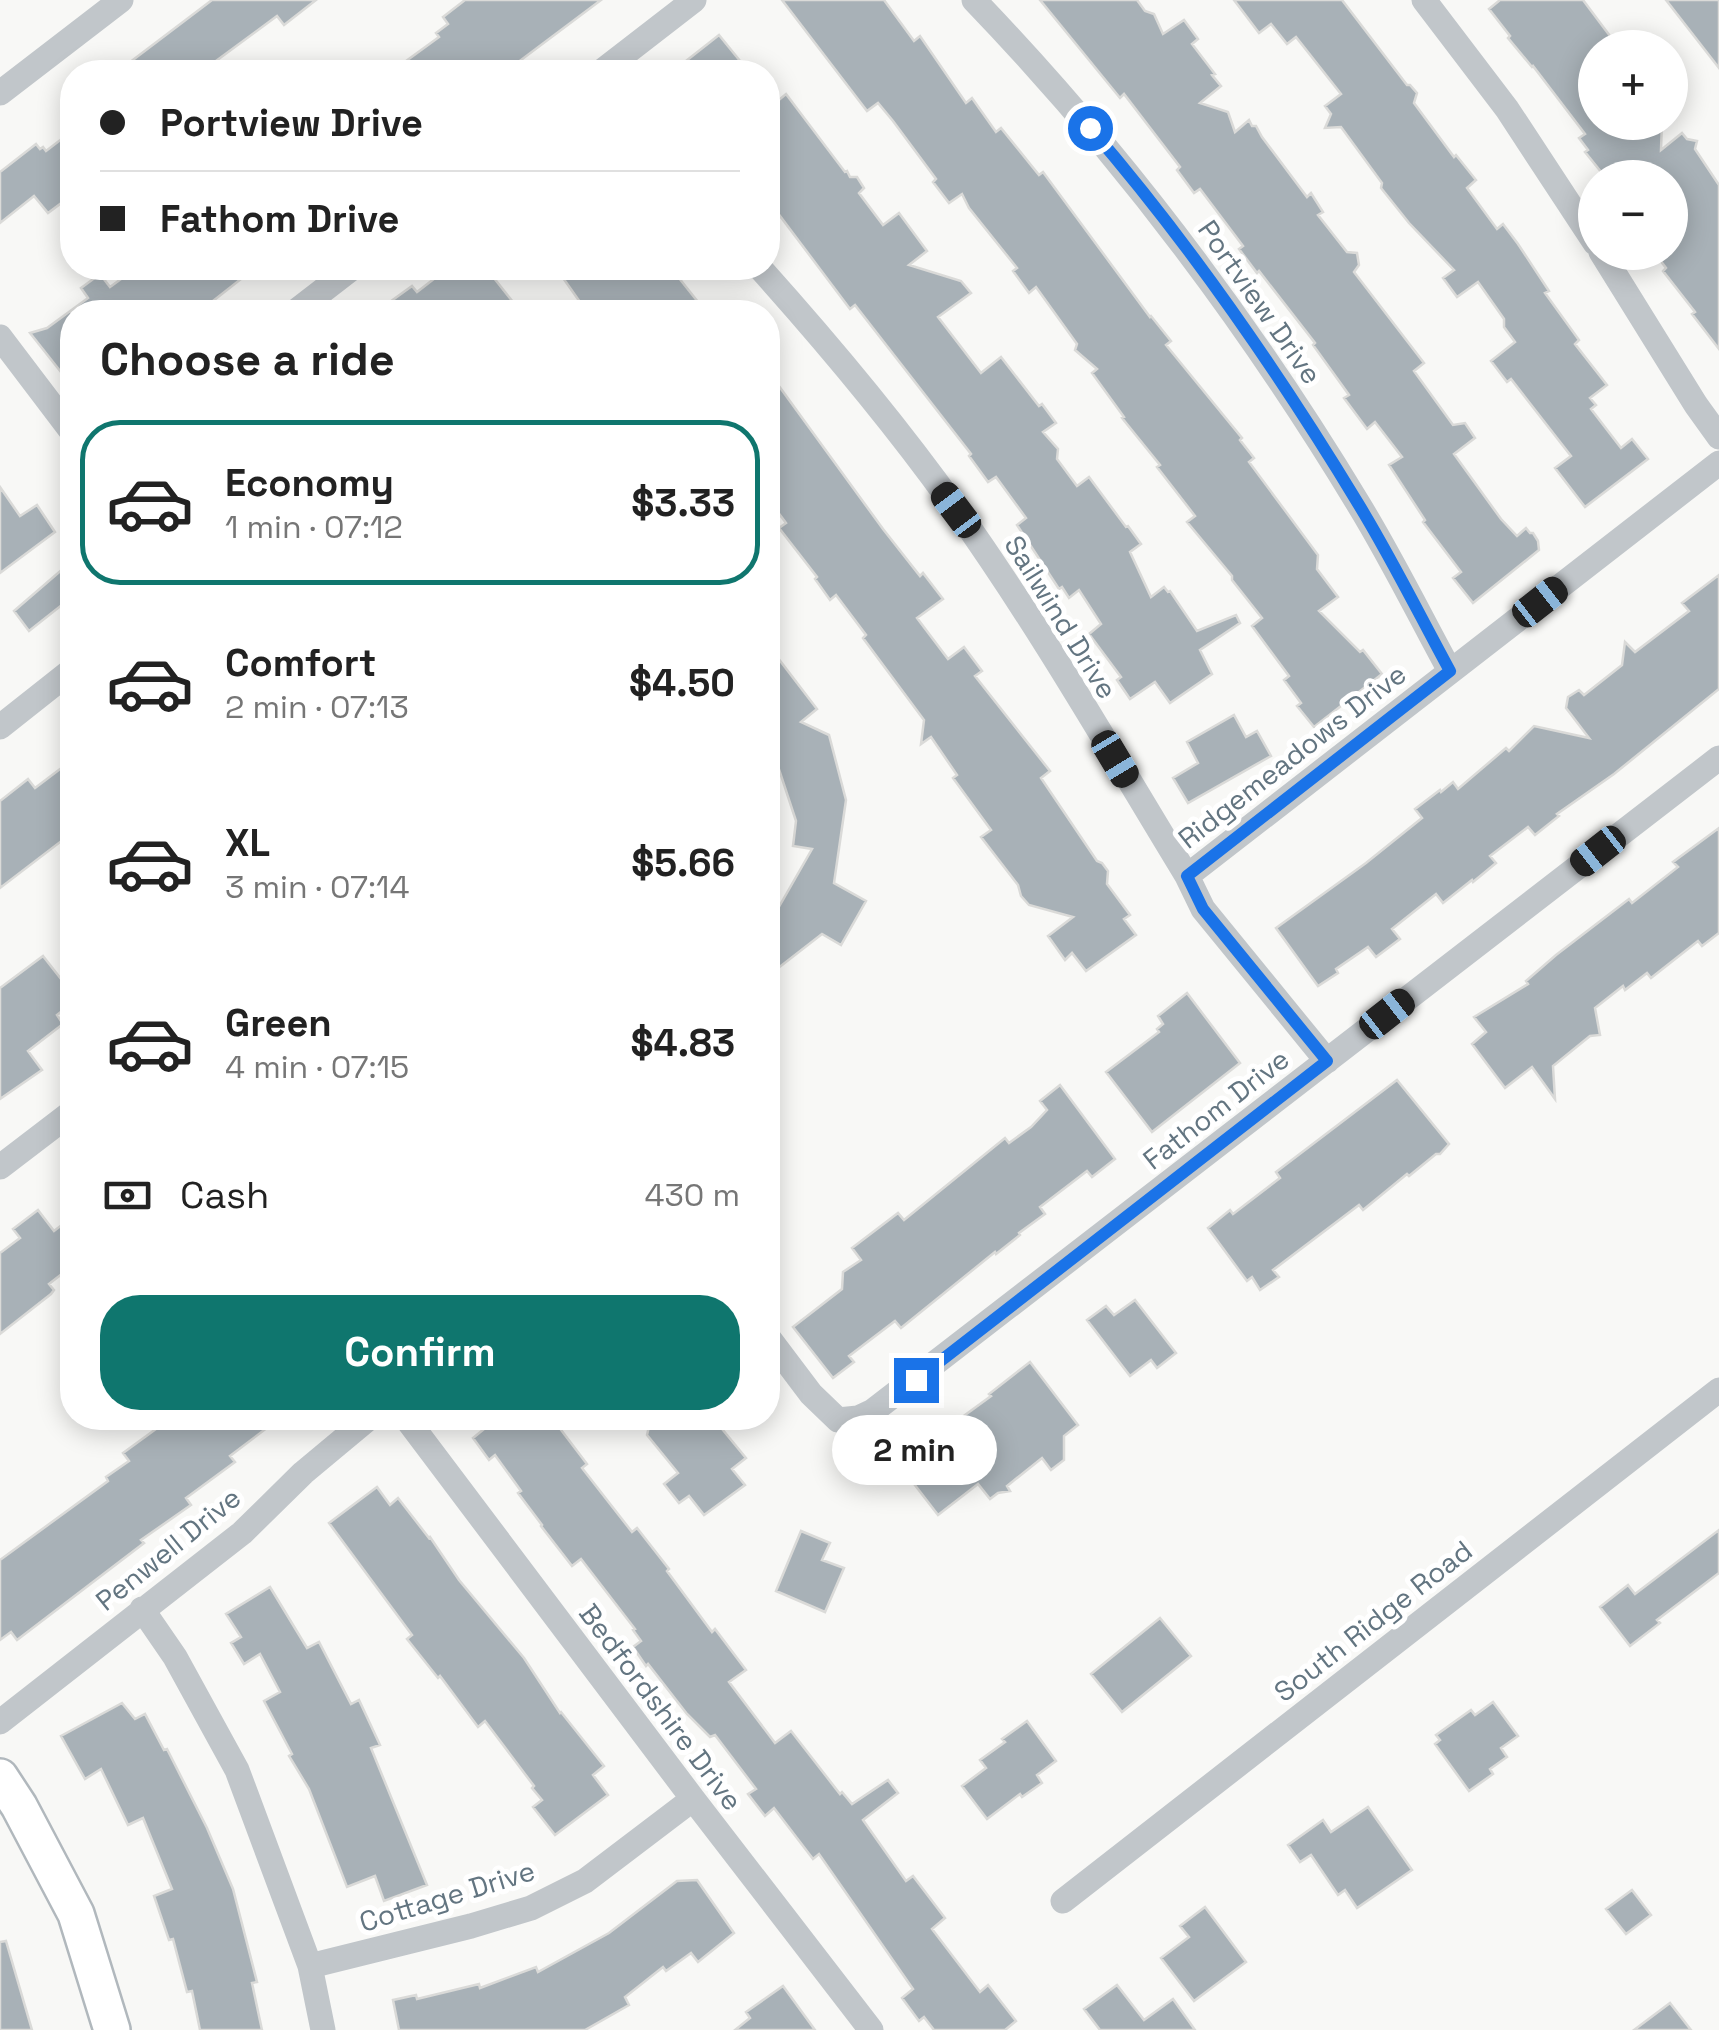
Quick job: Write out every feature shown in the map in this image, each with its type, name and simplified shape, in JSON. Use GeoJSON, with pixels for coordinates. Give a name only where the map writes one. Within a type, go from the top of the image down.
{"type":"FeatureCollection","features":[{"type":"Feature","properties":{"kind":"main road"},"geometry":{"type":"LineString","coordinates":[[0,1777],[76,1914],[112,2030]]}},
{"type":"Feature","properties":{"kind":"street"},"geometry":{"type":"LineString","coordinates":[[0,93],[121,0]]}},
{"type":"Feature","properties":{"kind":"street"},"geometry":{"type":"LineString","coordinates":[[616,60],[694,0]]}},
{"type":"Feature","properties":{"kind":"street","name":"Portview Drive"},"geometry":{"type":"LineString","coordinates":[[974,0],[1110,151],[1192,254],[1361,508],[1450,671]]}},
{"type":"Feature","properties":{"kind":"street"},"geometry":{"type":"LineString","coordinates":[[1424,0],[1507,109],[1578,217]]}},
{"type":"Feature","properties":{"kind":"street"},"geometry":{"type":"LineString","coordinates":[[1612,270],[1719,437]]}},
{"type":"Feature","properties":{"kind":"street"},"geometry":{"type":"LineString","coordinates":[[311,300],[336,280]]}},
{"type":"Feature","properties":{"kind":"street","name":"Sailwind Drive"},"geometry":{"type":"LineString","coordinates":[[770,280],[888,420],[956,510],[1026,613],[1187,876],[1203,909],[1327,1061]]}},
{"type":"Feature","properties":{"kind":"street"},"geometry":{"type":"LineString","coordinates":[[0,337],[60,416]]}},
{"type":"Feature","properties":{"kind":"street","name":"Ridgemeadows Drive"},"geometry":{"type":"LineString","coordinates":[[1187,876],[1719,463]]}},
{"type":"Feature","properties":{"kind":"street"},"geometry":{"type":"LineString","coordinates":[[0,727],[60,680]]}},
{"type":"Feature","properties":{"kind":"street","name":"Fathom Drive"},"geometry":{"type":"LineString","coordinates":[[780,1354],[811,1394],[838,1420],[858,1418],[884,1404],[1719,758]]}},
{"type":"Feature","properties":{"kind":"street"},"geometry":{"type":"LineString","coordinates":[[0,1167],[60,1121]]}},
{"type":"Feature","properties":{"kind":"street","name":"South Ridge Road"},"geometry":{"type":"LineString","coordinates":[[1063,1900],[1719,1390]]}},
{"type":"Feature","properties":{"kind":"street","name":"Penwell Drive"},"geometry":{"type":"LineString","coordinates":[[0,1722],[242,1534],[303,1473],[355,1430]]}},
{"type":"Feature","properties":{"kind":"street","name":"Bedfordshire Drive"},"geometry":{"type":"LineString","coordinates":[[415,1430],[871,2030]]}},
{"type":"Feature","properties":{"kind":"street"},"geometry":{"type":"LineString","coordinates":[[142,1610],[175,1658],[237,1770],[310,1966],[323,2030]]}},
{"type":"Feature","properties":{"kind":"street","name":"Cottage Drive"},"geometry":{"type":"LineString","coordinates":[[310,1966],[531,1908],[585,1881],[693,1799]]}},
{"type":"Feature","properties":{"kind":"building"},"geometry":{"type":"Polygon","coordinates":[[[212,0],[316,0],[284,25],[277,16],[217,60],[133,60],[212,0]]]}},
{"type":"Feature","properties":{"kind":"building"},"geometry":{"type":"Polygon","coordinates":[[[465,0],[601,0],[521,60],[407,60],[439,37],[436,33],[448,24],[443,17],[465,0]]]}},
{"type":"Feature","properties":{"kind":"building"},"geometry":{"type":"Polygon","coordinates":[[[782,0],[884,0],[914,41],[920,36],[966,103],[972,98],[996,132],[1001,128],[1039,175],[1043,172],[1171,341],[1166,345],[1242,438],[1254,458],[1249,462],[1318,555],[1317,569],[1338,597],[1319,611],[1360,652],[1363,650],[1382,674],[1314,727],[1297,706],[1301,703],[1284,680],[1289,676],[1252,626],[1262,618],[1187,522],[1195,516],[1092,373],[1097,369],[1075,350],[1077,344],[1036,287],[1029,293],[1013,271],[1017,268],[962,194],[949,203],[893,121],[878,103],[867,111],[782,0]]]}},
{"type":"Feature","properties":{"kind":"building"},"geometry":{"type":"Polygon","coordinates":[[[1040,0],[1137,0],[1145,11],[1154,14],[1163,34],[1184,20],[1198,39],[1192,44],[1221,86],[1200,103],[1228,112],[1235,132],[1249,120],[1256,126],[1307,197],[1311,193],[1323,212],[1318,215],[1347,252],[1357,253],[1359,265],[1354,272],[1424,363],[1414,371],[1453,425],[1465,423],[1475,438],[1454,454],[1501,519],[1517,536],[1526,528],[1533,533],[1539,550],[1473,603],[1453,578],[1461,572],[1423,522],[1389,465],[1402,457],[1375,422],[1367,429],[1344,398],[1349,395],[1315,343],[1239,249],[1243,246],[1200,189],[1194,193],[1177,170],[1180,167],[1124,94],[1120,98],[1040,0]]]}},
{"type":"Feature","properties":{"kind":"building"},"geometry":{"type":"Polygon","coordinates":[[[1234,0],[1342,0],[1417,93],[1414,103],[1476,180],[1467,188],[1497,229],[1503,224],[1518,244],[1549,291],[1545,293],[1579,340],[1575,344],[1607,385],[1590,398],[1596,405],[1591,409],[1621,448],[1632,439],[1648,459],[1585,507],[1555,468],[1571,456],[1511,379],[1507,382],[1491,361],[1515,342],[1504,327],[1504,319],[1478,282],[1457,297],[1443,278],[1454,270],[1381,188],[1382,183],[1341,127],[1325,128],[1331,114],[1325,106],[1341,94],[1296,37],[1287,44],[1271,24],[1259,33],[1234,0]]]}},
{"type":"Feature","properties":{"kind":"building"},"geometry":{"type":"Polygon","coordinates":[[[1500,0],[1583,0],[1606,30],[1578,30],[1578,125],[1508,38],[1489,9],[1500,0]]]}},
{"type":"Feature","properties":{"kind":"building"},"geometry":{"type":"Polygon","coordinates":[[[1666,0],[1719,0],[1719,68],[1666,0]]]}},
{"type":"Feature","properties":{"kind":"building"},"geometry":{"type":"Polygon","coordinates":[[[719,35],[739,60],[687,60],[719,35]]]}},
{"type":"Feature","properties":{"kind":"building"},"geometry":{"type":"Polygon","coordinates":[[[786,94],[845,172],[857,177],[864,188],[859,193],[883,225],[899,213],[927,251],[909,265],[961,281],[971,293],[938,317],[981,373],[1001,357],[1039,406],[1042,404],[1056,423],[1043,432],[1058,449],[1057,459],[1077,486],[1089,477],[1141,544],[1130,552],[1151,597],[1164,587],[1170,591],[1197,631],[1236,615],[1240,623],[1200,650],[1212,674],[1170,703],[1155,682],[1130,699],[1117,680],[1121,677],[1089,634],[1101,624],[1079,590],[1069,598],[1062,587],[1059,589],[1017,525],[1026,518],[996,477],[988,482],[971,454],[855,305],[850,309],[780,216],[780,99],[786,94]]]}},
{"type":"Feature","properties":{"kind":"building"},"geometry":{"type":"Polygon","coordinates":[[[60,140],[60,204],[48,213],[34,196],[0,223],[0,172],[36,144],[46,151],[60,140]]]}},
{"type":"Feature","properties":{"kind":"building"},"geometry":{"type":"Polygon","coordinates":[[[1580,140],[1661,140],[1661,150],[1673,140],[1697,141],[1695,149],[1719,185],[1719,349],[1663,271],[1688,270],[1688,160],[1591,160],[1585,152],[1588,150],[1580,140]]]}},
{"type":"Feature","properties":{"kind":"building"},"geometry":{"type":"Polygon","coordinates":[[[92,280],[105,280],[110,287],[120,280],[240,280],[214,300],[85,300],[88,298],[81,288],[92,280]]]}},
{"type":"Feature","properties":{"kind":"building"},"geometry":{"type":"Polygon","coordinates":[[[432,280],[496,280],[511,300],[393,300],[412,286],[417,292],[432,280]]]}},
{"type":"Feature","properties":{"kind":"building"},"geometry":{"type":"Polygon","coordinates":[[[564,280],[681,280],[696,300],[579,300],[564,280]]]}},
{"type":"Feature","properties":{"kind":"building"},"geometry":{"type":"Polygon","coordinates":[[[60,318],[60,371],[30,333],[60,318]]]}},
{"type":"Feature","properties":{"kind":"building"},"geometry":{"type":"Polygon","coordinates":[[[780,387],[883,529],[943,599],[917,618],[948,659],[964,647],[982,671],[975,676],[1050,771],[1041,778],[1097,861],[1108,871],[1107,884],[1130,915],[1124,919],[1136,935],[1086,971],[1072,953],[1065,960],[1048,936],[1073,917],[1029,905],[1021,896],[1018,885],[981,837],[991,830],[953,778],[957,775],[931,737],[921,744],[924,720],[836,595],[830,600],[780,529],[786,523],[780,515],[780,387]]]}},
{"type":"Feature","properties":{"kind":"building"},"geometry":{"type":"Polygon","coordinates":[[[0,487],[20,516],[37,505],[55,532],[0,573],[0,487]]]}},
{"type":"Feature","properties":{"kind":"building"},"geometry":{"type":"Polygon","coordinates":[[[60,571],[60,606],[29,631],[14,611],[60,571]]]}},
{"type":"Feature","properties":{"kind":"building"},"geometry":{"type":"Polygon","coordinates":[[[1719,575],[1719,689],[1535,835],[1528,827],[1490,856],[1496,863],[1473,882],[1443,903],[1436,894],[1392,929],[1400,939],[1376,957],[1368,947],[1318,986],[1276,928],[1422,818],[1415,809],[1453,782],[1458,789],[1506,748],[1509,751],[1534,726],[1589,738],[1566,708],[1568,697],[1579,690],[1584,695],[1622,665],[1625,642],[1635,652],[1689,611],[1682,603],[1719,575]]]}},
{"type":"Feature","properties":{"kind":"building"},"geometry":{"type":"Polygon","coordinates":[[[780,661],[817,709],[801,722],[829,735],[846,800],[834,883],[866,901],[841,945],[822,934],[780,967],[780,905],[812,849],[793,846],[796,821],[780,772],[780,661]]]}},
{"type":"Feature","properties":{"kind":"building"},"geometry":{"type":"Polygon","coordinates":[[[1234,715],[1246,737],[1257,731],[1271,756],[1188,803],[1173,778],[1198,763],[1187,742],[1234,715]]]}},
{"type":"Feature","properties":{"kind":"building"},"geometry":{"type":"Polygon","coordinates":[[[60,769],[60,842],[0,888],[0,801],[28,779],[35,788],[60,769]]]}},
{"type":"Feature","properties":{"kind":"building"},"geometry":{"type":"Polygon","coordinates":[[[1719,828],[1719,933],[1702,946],[1698,941],[1651,978],[1647,973],[1625,990],[1623,986],[1595,1008],[1600,1035],[1590,1036],[1553,1066],[1555,1099],[1532,1067],[1505,1088],[1472,1044],[1486,1032],[1474,1017],[1528,984],[1526,981],[1556,955],[1629,899],[1632,903],[1678,867],[1673,862],[1719,828]]]}},
{"type":"Feature","properties":{"kind":"building"},"geometry":{"type":"Polygon","coordinates":[[[43,956],[60,978],[57,1015],[60,1026],[28,1051],[42,1070],[0,1099],[0,988],[43,956]]]}},
{"type":"Feature","properties":{"kind":"building"},"geometry":{"type":"Polygon","coordinates":[[[1187,993],[1240,1063],[1152,1132],[1106,1072],[1159,1032],[1157,1029],[1163,1024],[1158,1016],[1187,993]]]}},
{"type":"Feature","properties":{"kind":"building"},"geometry":{"type":"Polygon","coordinates":[[[1397,1080],[1449,1144],[1363,1210],[1359,1205],[1273,1270],[1279,1277],[1260,1290],[1252,1277],[1247,1281],[1208,1228],[1280,1178],[1276,1172],[1397,1080]]]}},
{"type":"Feature","properties":{"kind":"building"},"geometry":{"type":"Polygon","coordinates":[[[1060,1085],[1115,1159],[1092,1177],[1087,1171],[1040,1207],[1045,1214],[1020,1235],[901,1328],[895,1321],[849,1356],[854,1362],[833,1378],[793,1327],[842,1289],[843,1272],[861,1260],[852,1248],[898,1213],[904,1220],[1005,1138],[1009,1143],[1031,1127],[1047,1110],[1040,1101],[1060,1085]]]}},
{"type":"Feature","properties":{"kind":"building"},"geometry":{"type":"Polygon","coordinates":[[[38,1210],[54,1231],[60,1226],[60,1275],[49,1284],[54,1290],[51,1294],[0,1334],[0,1253],[20,1238],[13,1229],[38,1210]]]}},
{"type":"Feature","properties":{"kind":"building"},"geometry":{"type":"Polygon","coordinates":[[[1135,1300],[1176,1353],[1157,1368],[1151,1360],[1130,1376],[1087,1320],[1106,1306],[1114,1315],[1135,1300]]]}},
{"type":"Feature","properties":{"kind":"building"},"geometry":{"type":"Polygon","coordinates":[[[1030,1362],[1078,1425],[1064,1436],[1064,1460],[1051,1470],[1042,1458],[1007,1486],[1010,1491],[990,1499],[978,1484],[938,1515],[911,1480],[951,1449],[939,1434],[1030,1362]]]}},
{"type":"Feature","properties":{"kind":"building"},"geometry":{"type":"Polygon","coordinates":[[[155,1430],[264,1430],[230,1456],[235,1462],[186,1498],[191,1505],[141,1540],[144,1543],[17,1640],[11,1632],[0,1640],[0,1560],[108,1481],[106,1477],[129,1461],[123,1453],[155,1430]]]}},
{"type":"Feature","properties":{"kind":"building"},"geometry":{"type":"Polygon","coordinates":[[[483,1430],[561,1430],[587,1464],[582,1468],[632,1532],[637,1528],[712,1632],[715,1629],[746,1670],[729,1682],[775,1743],[791,1731],[852,1804],[888,1780],[898,1793],[863,1820],[906,1881],[913,1876],[945,1918],[932,1929],[980,1992],[988,1985],[1016,2021],[1005,2030],[934,2030],[924,2017],[919,2021],[902,1998],[913,1989],[819,1854],[813,1859],[774,1808],[765,1816],[748,1794],[756,1789],[715,1735],[710,1737],[687,1714],[646,1666],[633,1647],[641,1641],[635,1629],[581,1559],[572,1566],[495,1455],[489,1460],[473,1438],[483,1430]]]}},
{"type":"Feature","properties":{"kind":"building"},"geometry":{"type":"Polygon","coordinates":[[[648,1430],[723,1430],[746,1458],[732,1469],[745,1485],[704,1515],[689,1496],[679,1503],[664,1484],[678,1473],[647,1435],[648,1430]]]}},
{"type":"Feature","properties":{"kind":"building"},"geometry":{"type":"Polygon","coordinates":[[[377,1487],[390,1505],[398,1498],[430,1537],[604,1766],[593,1775],[608,1795],[555,1835],[533,1807],[542,1800],[534,1786],[485,1721],[478,1727],[407,1639],[412,1635],[329,1523],[377,1487]]]}},
{"type":"Feature","properties":{"kind":"building"},"geometry":{"type":"Polygon","coordinates":[[[1719,1530],[1719,1573],[1630,1646],[1600,1607],[1628,1585],[1635,1594],[1719,1530]]]}},
{"type":"Feature","properties":{"kind":"building"},"geometry":{"type":"Polygon","coordinates":[[[801,1531],[830,1543],[822,1560],[844,1568],[825,1612],[776,1591],[801,1531]]]}},
{"type":"Feature","properties":{"kind":"building"},"geometry":{"type":"Polygon","coordinates":[[[270,1587],[307,1648],[319,1642],[351,1704],[359,1700],[380,1745],[371,1748],[427,1885],[384,1901],[375,1876],[347,1887],[309,1789],[264,1701],[280,1692],[260,1654],[244,1664],[231,1643],[241,1637],[226,1614],[270,1587]]]}},
{"type":"Feature","properties":{"kind":"building"},"geometry":{"type":"Polygon","coordinates":[[[1160,1618],[1191,1656],[1122,1712],[1091,1674],[1160,1618]]]}},
{"type":"Feature","properties":{"kind":"building"},"geometry":{"type":"Polygon","coordinates":[[[1493,1702],[1518,1736],[1501,1748],[1507,1757],[1490,1769],[1493,1774],[1469,1791],[1435,1744],[1440,1740],[1436,1735],[1471,1710],[1475,1715],[1493,1702]]]}},
{"type":"Feature","properties":{"kind":"building"},"geometry":{"type":"Polygon","coordinates":[[[122,1703],[135,1719],[145,1714],[207,1828],[233,1889],[257,1982],[252,1983],[262,2030],[200,2030],[192,1991],[187,1992],[173,1939],[169,1940],[154,1896],[172,1889],[143,1818],[128,1825],[101,1769],[85,1779],[61,1736],[122,1703]]]}},
{"type":"Feature","properties":{"kind":"building"},"geometry":{"type":"Polygon","coordinates":[[[1027,1721],[1056,1761],[1037,1775],[1042,1783],[987,1819],[962,1786],[986,1768],[980,1760],[1027,1721]]]}},
{"type":"Feature","properties":{"kind":"building"},"geometry":{"type":"Polygon","coordinates":[[[1368,1807],[1412,1870],[1357,1908],[1345,1890],[1338,1895],[1311,1855],[1300,1862],[1288,1845],[1323,1820],[1331,1832],[1368,1807]]]}},
{"type":"Feature","properties":{"kind":"building"},"geometry":{"type":"Polygon","coordinates":[[[697,1880],[734,1933],[698,1962],[691,1953],[666,1971],[663,1967],[625,1997],[629,2005],[585,2030],[399,2030],[393,2000],[416,1995],[417,1999],[479,1984],[480,1988],[536,1967],[538,1972],[609,1933],[677,1881],[697,1880]]]}},
{"type":"Feature","properties":{"kind":"building"},"geometry":{"type":"Polygon","coordinates":[[[1632,1890],[1651,1915],[1626,1934],[1606,1909],[1632,1890]]]}},
{"type":"Feature","properties":{"kind":"building"},"geometry":{"type":"Polygon","coordinates":[[[1205,1907],[1246,1962],[1194,2001],[1161,1958],[1189,1937],[1180,1926],[1205,1907]]]}},
{"type":"Feature","properties":{"kind":"building"},"geometry":{"type":"Polygon","coordinates":[[[6,1941],[32,2030],[0,2030],[0,1942],[6,1941]]]}},
{"type":"Feature","properties":{"kind":"building"},"geometry":{"type":"Polygon","coordinates":[[[1117,1985],[1144,2020],[1173,1999],[1195,2030],[1100,2030],[1084,2009],[1117,1985]]]}},
{"type":"Feature","properties":{"kind":"building"},"geometry":{"type":"Polygon","coordinates":[[[783,1986],[815,2030],[735,2030],[750,2018],[746,2012],[783,1986]]]}},
{"type":"Feature","properties":{"kind":"building"},"geometry":{"type":"Polygon","coordinates":[[[1670,2003],[1691,2030],[1634,2030],[1670,2003]]]}},
{"type":"Feature","properties":{"kind":"route"},"geometry":{"type":"LineString","coordinates":[[916,1380],[1327,1061],[1203,909],[1187,876],[1450,671],[1361,508],[1252,339],[1192,254],[1090,128]]}}]}
